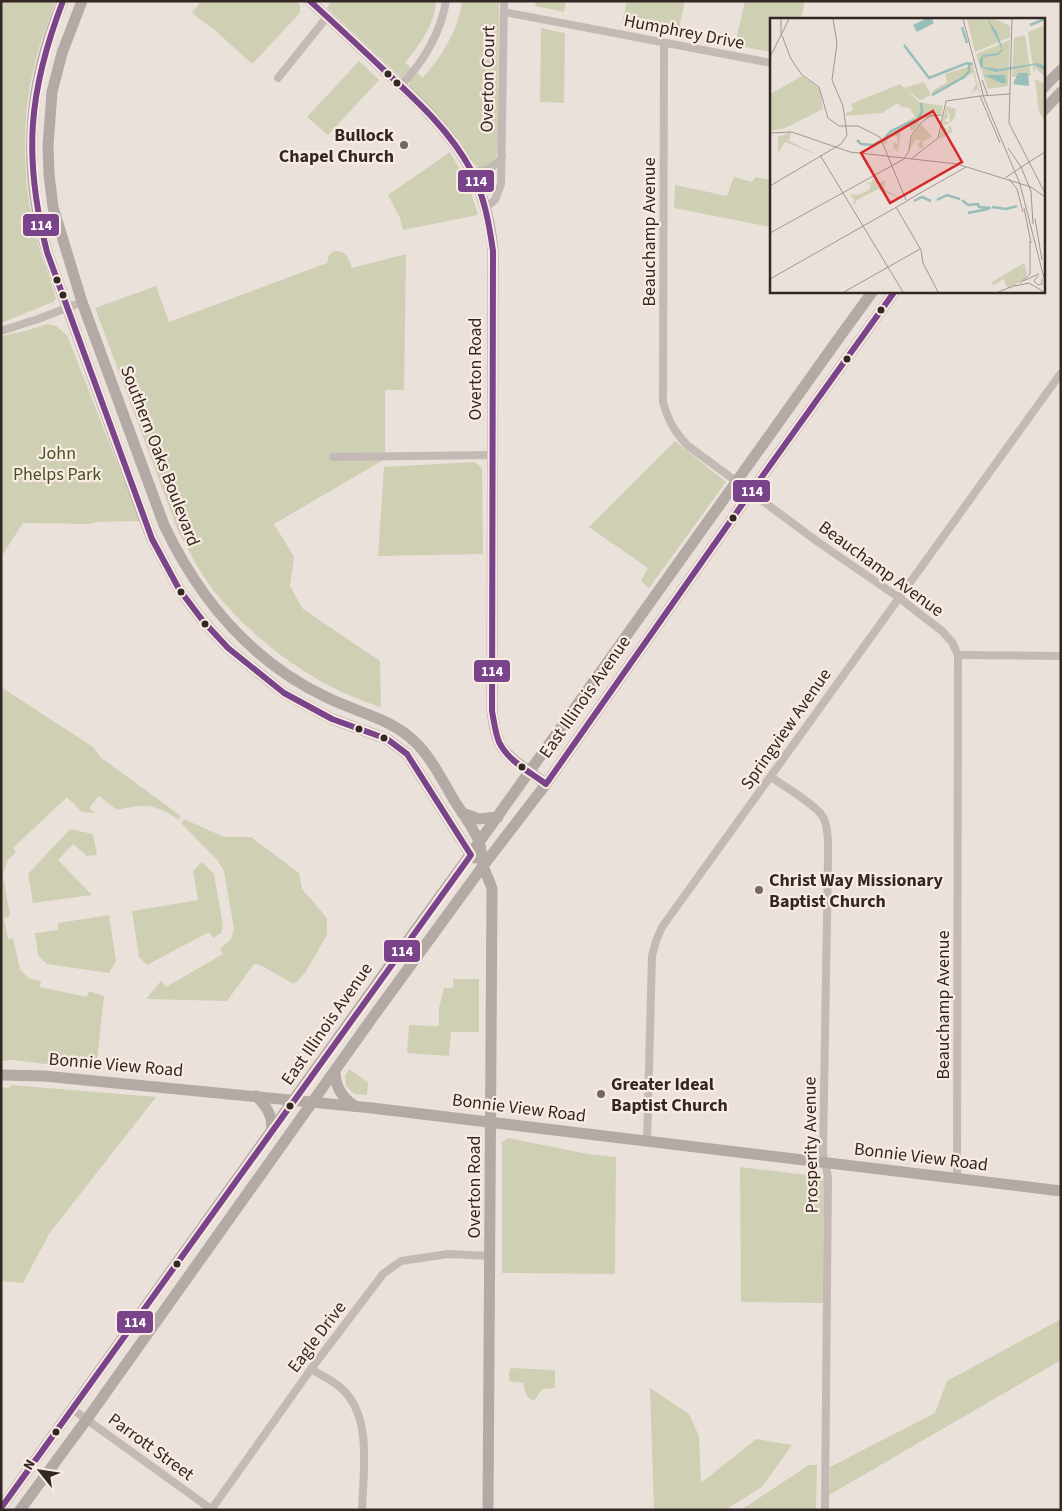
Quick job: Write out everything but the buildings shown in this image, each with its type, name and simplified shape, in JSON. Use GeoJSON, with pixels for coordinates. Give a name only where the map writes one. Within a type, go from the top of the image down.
{"type":"FeatureCollection","features":[{"type":"Feature","properties":{"kind":"street","name":"Southern Oaks Boulevard"},"geometry":{"type":"LineString","coordinates":[[63,1],[48,39],[40,67],[34,101],[31,156],[36,204],[47,252],[152,539],[179,589],[203,621],[234,654],[284,693],[332,719],[392,742],[408,754],[471,855],[483,866]]}},
{"type":"Feature","properties":{"kind":"street","name":"Southern Oaks Boulevard"},"geometry":{"type":"LineString","coordinates":[[82,1],[62,53],[51,104],[48,146],[53,208],[82,302],[164,524],[183,562],[216,611],[263,658],[310,690],[392,724],[423,750],[479,843],[483,866]]}},
{"type":"Feature","properties":{"kind":"street"},"geometry":{"type":"LineString","coordinates":[[401,85],[421,60],[435,37],[443,18],[446,1]]}},
{"type":"Feature","properties":{"kind":"street","name":"Overton Court"},"geometry":{"type":"LineString","coordinates":[[485,208],[495,200],[499,193],[502,157],[504,1]]}},
{"type":"Feature","properties":{"kind":"street","name":"Overton Road"},"geometry":{"type":"LineString","coordinates":[[317,4],[328,17],[446,130],[459,148],[472,172],[485,208],[491,232],[493,251],[492,711],[500,745],[508,755],[546,784]]}},
{"type":"Feature","properties":{"kind":"street","name":"Humphrey Drive"},"geometry":{"type":"LineString","coordinates":[[504,12],[770,63]]}},
{"type":"Feature","properties":{"kind":"street"},"geometry":{"type":"LineString","coordinates":[[278,78],[328,17]]}},
{"type":"Feature","properties":{"kind":"street","name":"Beauchamp Avenue"},"geometry":{"type":"LineString","coordinates":[[664,44],[663,402],[667,417],[676,434],[687,445],[818,542],[898,597],[942,631],[952,642],[958,655],[957,1179]]}},
{"type":"Feature","properties":{"kind":"street"},"geometry":{"type":"LineString","coordinates":[[1044,87],[1061,70]]}},
{"type":"Feature","properties":{"kind":"street"},"geometry":{"type":"LineString","coordinates":[[1044,110],[1061,92]]}},
{"type":"Feature","properties":{"kind":"street"},"geometry":{"type":"LineString","coordinates":[[34,101],[51,104]]}},
{"type":"Feature","properties":{"kind":"street","name":"Overton Court"},"geometry":{"type":"LineString","coordinates":[[472,172],[487,171],[494,167],[502,157]]}},
{"type":"Feature","properties":{"kind":"street","name":"East Illinois Avenue"},"geometry":{"type":"LineString","coordinates":[[1,1508],[873,292]]}},
{"type":"Feature","properties":{"kind":"street","name":"East Illinois Avenue"},"geometry":{"type":"LineString","coordinates":[[20,1510],[88,1419],[406,972],[483,866],[546,784],[750,492],[894,292]]}},
{"type":"Feature","properties":{"kind":"street"},"geometry":{"type":"LineString","coordinates":[[1,331],[82,302]]}},
{"type":"Feature","properties":{"kind":"street","name":"Springview Avenue"},"geometry":{"type":"LineString","coordinates":[[647,1142],[652,956],[662,927],[1061,373]]}},
{"type":"Feature","properties":{"kind":"street"},"geometry":{"type":"LineString","coordinates":[[333,457],[493,456]]}},
{"type":"Feature","properties":{"kind":"street"},"geometry":{"type":"LineString","coordinates":[[203,621],[216,611]]}},
{"type":"Feature","properties":{"kind":"street"},"geometry":{"type":"LineString","coordinates":[[958,655],[1061,656]]}},
{"type":"Feature","properties":{"kind":"street"},"geometry":{"type":"LineString","coordinates":[[392,742],[401,730]]}},
{"type":"Feature","properties":{"kind":"street","name":"Prosperity Avenue"},"geometry":{"type":"LineString","coordinates":[[771,777],[816,809],[823,818],[827,833],[823,1153],[828,1177],[825,1510]]}},
{"type":"Feature","properties":{"kind":"street"},"geometry":{"type":"LineString","coordinates":[[462,813],[480,819],[498,817]]}},
{"type":"Feature","properties":{"kind":"street","name":"Overton Road"},"geometry":{"type":"LineString","coordinates":[[483,866],[492,890],[493,901],[488,1510]]}},
{"type":"Feature","properties":{"kind":"street"},"geometry":{"type":"LineString","coordinates":[[393,961],[406,972]]}},
{"type":"Feature","properties":{"kind":"street"},"geometry":{"type":"LineString","coordinates":[[335,1071],[336,1083],[341,1094],[355,1106]]}},
{"type":"Feature","properties":{"kind":"street","name":"Bonnie View Road"},"geometry":{"type":"LineString","coordinates":[[1,1075],[44,1076],[355,1106],[1061,1191]]}},
{"type":"Feature","properties":{"kind":"street"},"geometry":{"type":"LineString","coordinates":[[256,1096],[266,1106],[271,1118],[271,1132]]}},
{"type":"Feature","properties":{"kind":"street"},"geometry":{"type":"LineString","coordinates":[[202,1228],[216,1238]]}},
{"type":"Feature","properties":{"kind":"street","name":"Eagle Drive"},"geometry":{"type":"LineString","coordinates":[[211,1510],[311,1369],[383,1274],[401,1261],[448,1254],[491,1256]]}},
{"type":"Feature","properties":{"kind":"street"},"geometry":{"type":"LineString","coordinates":[[116,1348],[131,1358]]}},
{"type":"Feature","properties":{"kind":"street"},"geometry":{"type":"LineString","coordinates":[[311,1369],[341,1388],[361,1418],[364,1437],[362,1510]]}},
{"type":"Feature","properties":{"kind":"street","name":"Parrott Street"},"geometry":{"type":"LineString","coordinates":[[72,1409],[211,1510]]}},
{"type":"Feature","properties":{"kind":"green space"},"geometry":{"type":"Polygon","coordinates":[[[1,1],[56,1],[40,45],[32,75],[28,99],[25,148],[28,197],[32,220],[56,299],[53,302],[1,323],[1,1]]]}},
{"type":"Feature","properties":{"kind":"green space"},"geometry":{"type":"Polygon","coordinates":[[[201,1],[296,1],[300,5],[300,13],[252,64],[217,32],[192,13],[201,1]]]}},
{"type":"Feature","properties":{"kind":"green space"},"geometry":{"type":"Polygon","coordinates":[[[331,1],[436,1],[433,18],[421,42],[405,63],[411,68],[402,78],[327,8],[331,1]]]}},
{"type":"Feature","properties":{"kind":"green space"},"geometry":{"type":"Polygon","coordinates":[[[462,1],[499,1],[498,147],[493,162],[479,168],[453,133],[420,100],[409,85],[409,81],[417,73],[423,78],[448,43],[457,22],[462,1]]]}},
{"type":"Feature","properties":{"kind":"green space"},"geometry":{"type":"Polygon","coordinates":[[[536,1],[566,1],[564,12],[535,6],[536,1]]]}},
{"type":"Feature","properties":{"kind":"green space"},"geometry":{"type":"Polygon","coordinates":[[[627,1],[685,1],[678,34],[622,23],[627,1]]]}},
{"type":"Feature","properties":{"kind":"green space"},"geometry":{"type":"Polygon","coordinates":[[[745,1],[805,1],[801,18],[770,18],[770,52],[735,45],[745,1]]]}},
{"type":"Feature","properties":{"kind":"green space"},"geometry":{"type":"Polygon","coordinates":[[[541,28],[565,33],[564,103],[540,102],[541,28]]]}},
{"type":"Feature","properties":{"kind":"green space"},"geometry":{"type":"Polygon","coordinates":[[[359,61],[379,80],[328,135],[307,117],[359,61]]]}},
{"type":"Feature","properties":{"kind":"green space"},"geometry":{"type":"Polygon","coordinates":[[[450,152],[469,186],[478,215],[403,230],[400,218],[388,195],[450,152]]]}},
{"type":"Feature","properties":{"kind":"green space"},"geometry":{"type":"Polygon","coordinates":[[[734,177],[752,182],[755,177],[770,180],[770,227],[674,208],[675,185],[727,196],[734,177]]]}},
{"type":"Feature","properties":{"kind":"green space"},"geometry":{"type":"Polygon","coordinates":[[[334,251],[345,253],[352,268],[406,254],[404,390],[385,390],[385,459],[274,524],[294,557],[290,586],[303,609],[380,661],[381,707],[357,699],[292,663],[253,632],[212,589],[196,565],[178,531],[95,308],[156,286],[169,322],[327,263],[329,255],[334,251]]]}},
{"type":"Feature","properties":{"kind":"green space","name":"John Phelps Park"},"geometry":{"type":"Polygon","coordinates":[[[48,324],[56,326],[67,335],[140,521],[96,522],[89,524],[23,523],[1,557],[1,336],[48,324]]]}},
{"type":"Feature","properties":{"kind":"green space"},"geometry":{"type":"Polygon","coordinates":[[[675,441],[726,482],[649,588],[641,581],[648,568],[589,527],[675,441]]]}},
{"type":"Feature","properties":{"kind":"green space"},"geometry":{"type":"Polygon","coordinates":[[[474,462],[482,468],[483,554],[378,556],[384,467],[474,462]]]}},
{"type":"Feature","properties":{"kind":"green space"},"geometry":{"type":"Polygon","coordinates":[[[1,687],[93,747],[100,757],[181,816],[179,820],[163,810],[149,806],[117,810],[99,796],[89,808],[95,813],[82,812],[67,797],[13,848],[16,852],[8,860],[3,874],[10,916],[4,918],[8,939],[13,938],[20,969],[28,978],[41,981],[40,987],[87,997],[89,991],[104,996],[96,1070],[13,1060],[1,1061],[1,687]]]}},
{"type":"Feature","properties":{"kind":"green space"},"geometry":{"type":"Polygon","coordinates":[[[184,819],[224,837],[251,837],[299,873],[302,889],[327,918],[327,935],[305,973],[294,984],[260,965],[254,964],[227,1001],[146,999],[161,981],[166,987],[223,954],[220,949],[231,939],[234,929],[224,871],[218,861],[181,823],[184,819]]]}},
{"type":"Feature","properties":{"kind":"green space"},"geometry":{"type":"Polygon","coordinates":[[[70,829],[93,834],[97,855],[87,856],[73,844],[58,860],[92,895],[33,903],[28,874],[70,829]]]}},
{"type":"Feature","properties":{"kind":"green space"},"geometry":{"type":"Polygon","coordinates":[[[202,862],[214,874],[223,926],[221,933],[213,938],[209,932],[147,965],[139,957],[132,911],[198,900],[193,871],[202,862]]]}},
{"type":"Feature","properties":{"kind":"green space"},"geometry":{"type":"Polygon","coordinates":[[[109,915],[116,961],[109,973],[47,964],[38,955],[35,933],[58,930],[58,923],[109,915]]]}},
{"type":"Feature","properties":{"kind":"green space"},"geometry":{"type":"Polygon","coordinates":[[[453,979],[479,979],[479,1032],[451,1032],[449,1056],[407,1053],[409,1025],[439,1026],[439,1008],[444,988],[453,988],[453,979]]]}},
{"type":"Feature","properties":{"kind":"green space"},"geometry":{"type":"Polygon","coordinates":[[[349,1069],[368,1082],[367,1095],[354,1094],[346,1086],[345,1075],[349,1069]]]}},
{"type":"Feature","properties":{"kind":"green space"},"geometry":{"type":"Polygon","coordinates":[[[12,1085],[156,1097],[49,1234],[23,1283],[1,1281],[1,1087],[9,1088],[12,1085]]]}},
{"type":"Feature","properties":{"kind":"green space"},"geometry":{"type":"Polygon","coordinates":[[[508,1138],[588,1154],[616,1157],[615,1274],[502,1273],[502,1142],[508,1138]]]}},
{"type":"Feature","properties":{"kind":"green space"},"geometry":{"type":"Polygon","coordinates":[[[740,1167],[824,1177],[823,1303],[741,1302],[740,1167]]]}},
{"type":"Feature","properties":{"kind":"green space"},"geometry":{"type":"Polygon","coordinates":[[[1061,1319],[1061,1360],[829,1495],[830,1467],[935,1413],[947,1381],[1061,1319]]]}},
{"type":"Feature","properties":{"kind":"green space"},"geometry":{"type":"Polygon","coordinates":[[[511,1368],[555,1370],[555,1388],[542,1389],[534,1401],[526,1394],[524,1383],[511,1382],[509,1380],[511,1368]]]}},
{"type":"Feature","properties":{"kind":"green space"},"geometry":{"type":"Polygon","coordinates":[[[650,1388],[689,1414],[699,1436],[701,1483],[756,1439],[792,1445],[762,1487],[725,1510],[654,1510],[650,1388]]]}},
{"type":"Feature","properties":{"kind":"green space"},"geometry":{"type":"Polygon","coordinates":[[[809,1465],[817,1465],[816,1510],[741,1510],[809,1465]]]}},
{"type":"Feature","properties":{"kind":"transit line","name":"114"},"geometry":{"type":"LineString","coordinates":[[1,1508],[471,855],[407,754],[387,739],[332,719],[284,693],[228,648],[203,621],[179,589],[152,539],[47,252],[39,218],[32,155],[36,95],[42,65],[63,1]]}},
{"type":"Feature","properties":{"kind":"transit line","name":"114"},"geometry":{"type":"LineString","coordinates":[[310,1],[410,94],[433,118],[463,156],[476,180],[483,199],[493,251],[492,711],[496,734],[503,749],[520,766],[546,784],[894,292]]}},
{"type":"Feature","properties":{"kind":"place","name":"Bullock Chapel Church"},"geometry":{"type":"Point","coordinates":[404,145]}},
{"type":"Feature","properties":{"kind":"place","name":"Christ Way Missionary Baptist Church"},"geometry":{"type":"Point","coordinates":[759,890]}},
{"type":"Feature","properties":{"kind":"place","name":"Greater Ideal Baptist Church"},"geometry":{"type":"Point","coordinates":[601,1094]}}]}
